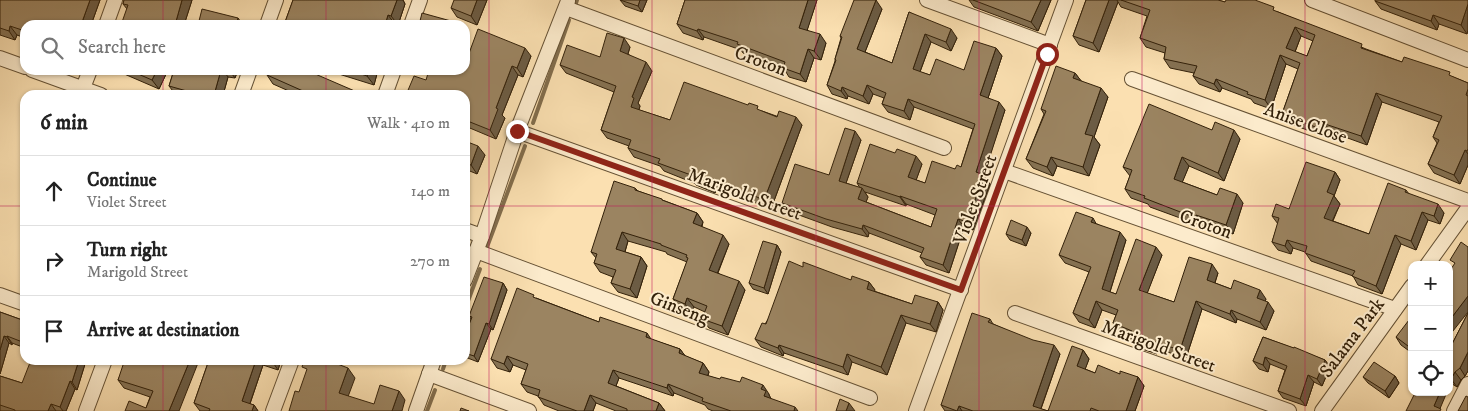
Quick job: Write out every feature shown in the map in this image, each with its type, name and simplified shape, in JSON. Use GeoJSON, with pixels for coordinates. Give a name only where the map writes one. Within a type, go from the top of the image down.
{"type":"FeatureCollection","features":[{"type":"Feature","properties":{"kind":"street"},"geometry":{"type":"LineString","coordinates":[[108,20],[115,0]]}},
{"type":"Feature","properties":{"kind":"street"},"geometry":{"type":"LineString","coordinates":[[269,20],[276,0]]}},
{"type":"Feature","properties":{"kind":"street"},"geometry":{"type":"LineString","coordinates":[[413,20],[420,0]]}},
{"type":"Feature","properties":{"kind":"street"},"geometry":{"type":"LineString","coordinates":[[927,0],[1050,45]]}},
{"type":"Feature","properties":{"kind":"street","name":"Violet Street"},"geometry":{"type":"LineString","coordinates":[[916,411],[1066,0]]}},
{"type":"Feature","properties":{"kind":"street"},"geometry":{"type":"LineString","coordinates":[[1312,0],[1326,2],[1468,60]]}},
{"type":"Feature","properties":{"kind":"street"},"geometry":{"type":"LineString","coordinates":[[470,267],[517,131],[567,4]]}},
{"type":"Feature","properties":{"kind":"street","name":"Croton"},"geometry":{"type":"LineString","coordinates":[[567,4],[944,148]]}},
{"type":"Feature","properties":{"kind":"street"},"geometry":{"type":"LineString","coordinates":[[0,58],[20,66]]}},
{"type":"Feature","properties":{"kind":"street"},"geometry":{"type":"LineString","coordinates":[[46,75],[88,90]]}},
{"type":"Feature","properties":{"kind":"street"},"geometry":{"type":"LineString","coordinates":[[83,88],[88,75]]}},
{"type":"Feature","properties":{"kind":"street"},"geometry":{"type":"LineString","coordinates":[[243,90],[248,75]]}},
{"type":"Feature","properties":{"kind":"street"},"geometry":{"type":"LineString","coordinates":[[387,90],[392,75]]}},
{"type":"Feature","properties":{"kind":"street","name":"Anise Close"},"geometry":{"type":"LineString","coordinates":[[1132,79],[1468,201]]}},
{"type":"Feature","properties":{"kind":"street","name":"Marigold Street"},"geometry":{"type":"LineString","coordinates":[[517,131],[961,290]]}},
{"type":"Feature","properties":{"kind":"street","name":"Croton"},"geometry":{"type":"LineString","coordinates":[[1004,171],[1395,309]]}},
{"type":"Feature","properties":{"kind":"street"},"geometry":{"type":"LineString","coordinates":[[1430,261],[1468,208]]}},
{"type":"Feature","properties":{"kind":"street"},"geometry":{"type":"LineString","coordinates":[[470,232],[482,236]]}},
{"type":"Feature","properties":{"kind":"street","name":"Ginseng"},"geometry":{"type":"LineString","coordinates":[[476,251],[870,398]]}},
{"type":"Feature","properties":{"kind":"street","name":"Salama Park"},"geometry":{"type":"LineString","coordinates":[[1322,411],[1408,291]]}},
{"type":"Feature","properties":{"kind":"street"},"geometry":{"type":"LineString","coordinates":[[0,295],[20,302]]}},
{"type":"Feature","properties":{"kind":"street","name":"Marigold Street"},"geometry":{"type":"LineString","coordinates":[[1015,314],[1289,411]]}},
{"type":"Feature","properties":{"kind":"street"},"geometry":{"type":"LineString","coordinates":[[86,411],[103,365]]}},
{"type":"Feature","properties":{"kind":"street"},"geometry":{"type":"LineString","coordinates":[[273,411],[290,365]]}},
{"type":"Feature","properties":{"kind":"street"},"geometry":{"type":"LineString","coordinates":[[416,411],[432,365]]}},
{"type":"Feature","properties":{"kind":"street"},"geometry":{"type":"LineString","coordinates":[[429,374],[529,411]]}},
{"type":"Feature","properties":{"kind":"street"},"geometry":{"type":"LineString","coordinates":[[1454,411],[1468,384]]}},
{"type":"Feature","properties":{"kind":"building"},"geometry":{"type":"Polygon","coordinates":[[[0,0],[90,0],[83,20],[20,20],[20,29],[10,26],[9,31],[0,28],[0,0]]]}},
{"type":"Feature","properties":{"kind":"building"},"geometry":{"type":"Polygon","coordinates":[[[124,0],[182,0],[176,20],[123,20],[128,5],[123,4],[124,0]]]}},
{"type":"Feature","properties":{"kind":"building"},"geometry":{"type":"Polygon","coordinates":[[[293,0],[397,0],[391,16],[388,15],[386,20],[286,20],[293,0]]]}},
{"type":"Feature","properties":{"kind":"building"},"geometry":{"type":"Polygon","coordinates":[[[454,0],[477,0],[471,16],[451,8],[454,0]]]}},
{"type":"Feature","properties":{"kind":"building"},"geometry":{"type":"Polygon","coordinates":[[[620,0],[640,0],[638,6],[620,0]]]}},
{"type":"Feature","properties":{"kind":"building"},"geometry":{"type":"Polygon","coordinates":[[[685,0],[808,0],[799,28],[820,34],[814,51],[808,49],[800,74],[783,68],[785,62],[737,44],[738,42],[677,24],[685,0]]]}},
{"type":"Feature","properties":{"kind":"building"},"geometry":{"type":"Polygon","coordinates":[[[854,0],[876,0],[857,49],[892,63],[909,12],[951,29],[946,42],[925,34],[913,69],[930,75],[936,59],[964,70],[974,41],[996,48],[980,95],[999,102],[976,172],[984,175],[967,222],[958,219],[943,265],[920,257],[924,248],[863,225],[862,229],[826,219],[782,203],[795,164],[829,175],[845,128],[855,131],[839,181],[862,188],[858,199],[931,227],[937,209],[857,183],[870,144],[895,153],[897,149],[916,156],[908,177],[925,183],[932,161],[955,169],[957,165],[961,167],[975,124],[908,99],[904,111],[882,104],[886,93],[867,85],[863,96],[842,87],[841,91],[827,85],[836,60],[842,37],[840,36],[854,0]]]}},
{"type":"Feature","properties":{"kind":"building"},"geometry":{"type":"Polygon","coordinates":[[[973,0],[1041,0],[1031,22],[973,0]]]}},
{"type":"Feature","properties":{"kind":"building"},"geometry":{"type":"Polygon","coordinates":[[[1086,0],[1109,0],[1093,43],[1073,36],[1086,0]]]}},
{"type":"Feature","properties":{"kind":"building"},"geometry":{"type":"Polygon","coordinates":[[[1121,0],[1218,0],[1225,2],[1226,0],[1255,0],[1274,7],[1273,10],[1362,44],[1361,48],[1402,62],[1404,57],[1450,72],[1449,75],[1468,83],[1466,95],[1468,96],[1468,149],[1467,151],[1465,150],[1454,175],[1428,164],[1439,140],[1433,137],[1442,116],[1376,93],[1361,136],[1325,124],[1323,130],[1282,114],[1300,63],[1280,55],[1265,100],[1247,94],[1248,92],[1216,79],[1214,84],[1193,76],[1197,66],[1164,59],[1166,47],[1140,38],[1150,10],[1121,0]],[[1295,27],[1286,48],[1307,56],[1315,35],[1295,27]]]}},
{"type":"Feature","properties":{"kind":"building"},"geometry":{"type":"Polygon","coordinates":[[[1375,0],[1468,0],[1468,4],[1461,25],[1433,15],[1431,21],[1375,0]]]}},
{"type":"Feature","properties":{"kind":"building"},"geometry":{"type":"Polygon","coordinates":[[[202,9],[238,18],[237,20],[199,20],[202,9]]]}},
{"type":"Feature","properties":{"kind":"building"},"geometry":{"type":"Polygon","coordinates":[[[422,13],[447,20],[420,20],[422,13]]]}},
{"type":"Feature","properties":{"kind":"building"},"geometry":{"type":"Polygon","coordinates":[[[478,29],[525,48],[517,68],[512,66],[490,130],[470,122],[470,90],[408,90],[414,76],[426,80],[428,75],[470,75],[470,51],[478,29]]]}},
{"type":"Feature","properties":{"kind":"building"},"geometry":{"type":"Polygon","coordinates":[[[607,33],[624,38],[620,51],[646,62],[632,97],[634,98],[631,107],[670,120],[684,82],[748,105],[749,103],[758,106],[757,109],[777,117],[779,111],[796,117],[764,200],[740,190],[710,182],[709,184],[690,177],[691,175],[658,163],[660,159],[628,148],[631,140],[601,130],[616,86],[560,65],[567,45],[600,57],[607,33]]]}},
{"type":"Feature","properties":{"kind":"building"},"geometry":{"type":"Polygon","coordinates":[[[1056,66],[1075,73],[1073,78],[1101,88],[1085,134],[1093,136],[1083,167],[1051,157],[1047,167],[1026,159],[1046,111],[1041,109],[1056,66]]]}},
{"type":"Feature","properties":{"kind":"building"},"geometry":{"type":"Polygon","coordinates":[[[140,75],[154,75],[152,80],[140,75]]]}},
{"type":"Feature","properties":{"kind":"building"},"geometry":{"type":"Polygon","coordinates":[[[172,75],[220,75],[215,90],[183,90],[169,86],[172,75]]]}},
{"type":"Feature","properties":{"kind":"building"},"geometry":{"type":"Polygon","coordinates":[[[267,75],[318,75],[352,90],[301,90],[267,75]]]}},
{"type":"Feature","properties":{"kind":"building"},"geometry":{"type":"Polygon","coordinates":[[[1149,104],[1212,130],[1215,122],[1234,130],[1218,173],[1182,157],[1174,179],[1217,195],[1220,188],[1237,194],[1226,225],[1196,215],[1196,218],[1125,189],[1132,170],[1123,167],[1149,104]]]}},
{"type":"Feature","properties":{"kind":"building"},"geometry":{"type":"Polygon","coordinates":[[[470,143],[478,146],[470,165],[470,143]]]}},
{"type":"Feature","properties":{"kind":"building"},"geometry":{"type":"Polygon","coordinates":[[[1306,162],[1335,172],[1327,192],[1334,195],[1324,218],[1369,234],[1388,183],[1406,190],[1405,192],[1438,204],[1434,216],[1422,212],[1411,241],[1395,235],[1376,286],[1352,276],[1355,271],[1305,253],[1307,246],[1287,240],[1285,246],[1272,242],[1279,218],[1272,216],[1276,204],[1289,209],[1306,162]]]}},
{"type":"Feature","properties":{"kind":"building"},"geometry":{"type":"Polygon","coordinates":[[[614,181],[697,213],[693,223],[723,235],[709,270],[739,281],[722,326],[702,319],[707,306],[687,298],[685,304],[673,299],[688,258],[686,257],[687,255],[661,244],[622,232],[616,249],[641,257],[630,289],[611,283],[616,270],[594,263],[597,254],[591,252],[614,181]]]}},
{"type":"Feature","properties":{"kind":"building"},"geometry":{"type":"Polygon","coordinates":[[[1076,212],[1093,218],[1091,222],[1120,232],[1102,289],[1116,294],[1136,239],[1156,247],[1139,290],[1174,302],[1189,257],[1212,264],[1207,280],[1231,289],[1234,280],[1260,290],[1257,298],[1268,302],[1260,322],[1231,310],[1230,314],[1196,301],[1180,350],[1152,341],[1151,346],[1130,338],[1132,331],[1113,323],[1118,310],[1096,301],[1089,320],[1073,313],[1091,267],[1059,255],[1076,212]]]}},
{"type":"Feature","properties":{"kind":"building"},"geometry":{"type":"Polygon","coordinates":[[[1011,220],[1027,227],[1022,240],[1006,234],[1011,220]]]}},
{"type":"Feature","properties":{"kind":"building"},"geometry":{"type":"Polygon","coordinates":[[[763,241],[777,245],[764,288],[749,283],[763,241]]]}},
{"type":"Feature","properties":{"kind":"building"},"geometry":{"type":"Polygon","coordinates":[[[1461,242],[1468,247],[1468,296],[1453,316],[1453,266],[1455,263],[1450,260],[1461,242]]]}},
{"type":"Feature","properties":{"kind":"building"},"geometry":{"type":"Polygon","coordinates":[[[789,261],[803,267],[803,262],[851,280],[852,276],[869,282],[867,289],[912,304],[915,295],[938,302],[930,324],[901,315],[881,367],[847,354],[843,367],[779,345],[778,348],[755,339],[762,323],[766,324],[789,261]]]}},
{"type":"Feature","properties":{"kind":"building"},"geometry":{"type":"Polygon","coordinates":[[[484,277],[503,283],[489,324],[486,323],[474,356],[470,355],[470,322],[472,317],[470,313],[484,277]]]}},
{"type":"Feature","properties":{"kind":"building"},"geometry":{"type":"Polygon","coordinates":[[[517,288],[534,295],[533,297],[599,322],[600,317],[647,333],[646,337],[680,349],[679,353],[703,363],[699,373],[740,382],[742,377],[763,385],[761,389],[766,391],[764,396],[795,407],[794,411],[731,411],[702,401],[703,398],[668,384],[667,388],[613,370],[608,383],[659,403],[656,411],[627,411],[627,409],[590,395],[584,411],[577,411],[538,397],[540,390],[521,384],[528,364],[507,356],[504,364],[491,359],[517,288]]]}},
{"type":"Feature","properties":{"kind":"building"},"geometry":{"type":"Polygon","coordinates":[[[0,312],[20,319],[20,341],[4,336],[0,350],[0,312]]]}},
{"type":"Feature","properties":{"kind":"building"},"geometry":{"type":"Polygon","coordinates":[[[972,313],[990,319],[988,322],[1033,340],[1054,345],[1033,406],[1048,411],[973,411],[959,406],[957,411],[941,405],[972,313]]]}},
{"type":"Feature","properties":{"kind":"building"},"geometry":{"type":"Polygon","coordinates":[[[1468,313],[1468,352],[1460,368],[1453,376],[1453,351],[1453,342],[1468,313]]]}},
{"type":"Feature","properties":{"kind":"building"},"geometry":{"type":"Polygon","coordinates":[[[1408,321],[1408,346],[1396,337],[1408,321]]]}},
{"type":"Feature","properties":{"kind":"building"},"geometry":{"type":"Polygon","coordinates":[[[1263,337],[1325,360],[1317,379],[1308,375],[1300,399],[1278,391],[1287,366],[1265,357],[1263,365],[1253,361],[1263,337]]]}},
{"type":"Feature","properties":{"kind":"building"},"geometry":{"type":"Polygon","coordinates":[[[1072,346],[1083,350],[1077,366],[1095,373],[1098,365],[1120,374],[1120,371],[1138,377],[1126,411],[1099,411],[1091,408],[1090,411],[1048,411],[1072,346]]]}},
{"type":"Feature","properties":{"kind":"building"},"geometry":{"type":"Polygon","coordinates":[[[1374,362],[1395,376],[1385,391],[1363,377],[1374,362]]]}},
{"type":"Feature","properties":{"kind":"building"},"geometry":{"type":"Polygon","coordinates":[[[29,365],[77,365],[72,382],[70,381],[60,407],[51,404],[48,411],[15,411],[0,405],[0,376],[22,383],[29,365]]]}},
{"type":"Feature","properties":{"kind":"building"},"geometry":{"type":"Polygon","coordinates":[[[123,365],[188,365],[169,411],[125,411],[129,401],[146,408],[153,391],[118,380],[123,365]]]}},
{"type":"Feature","properties":{"kind":"building"},"geometry":{"type":"Polygon","coordinates":[[[207,365],[254,365],[242,401],[254,405],[252,411],[209,411],[210,409],[194,403],[207,365]]]}},
{"type":"Feature","properties":{"kind":"building"},"geometry":{"type":"Polygon","coordinates":[[[303,365],[340,365],[348,368],[339,393],[374,404],[380,385],[399,391],[392,411],[289,411],[295,391],[299,392],[307,369],[302,367],[303,365]]]}},
{"type":"Feature","properties":{"kind":"building"},"geometry":{"type":"Polygon","coordinates":[[[1414,396],[1438,396],[1434,406],[1441,409],[1440,411],[1406,411],[1414,396]]]}},
{"type":"Feature","properties":{"kind":"building"},"geometry":{"type":"Polygon","coordinates":[[[1466,396],[1468,397],[1468,411],[1458,411],[1466,396]]]}},
{"type":"Feature","properties":{"kind":"building"},"geometry":{"type":"Polygon","coordinates":[[[840,399],[849,403],[846,411],[836,411],[840,399]]]}},
{"type":"Feature","properties":{"kind":"waterway"},"geometry":{"type":"LineString","coordinates":[[533,123],[569,20]]}},
{"type":"Feature","properties":{"kind":"waterway"},"geometry":{"type":"LineString","coordinates":[[487,247],[525,146]]}},
{"type":"Feature","properties":{"kind":"waterway"},"geometry":{"type":"LineString","coordinates":[[470,296],[480,269]]}},
{"type":"Feature","properties":{"kind":"waterway"},"geometry":{"type":"LineString","coordinates":[[443,369],[444,365]]}},
{"type":"Feature","properties":{"kind":"waterway"},"geometry":{"type":"LineString","coordinates":[[427,411],[435,390]]}},
{"type":"Feature","properties":{"kind":"route"},"geometry":{"type":"LineString","coordinates":[[517,131],[961,290],[1047,54]]}}]}
